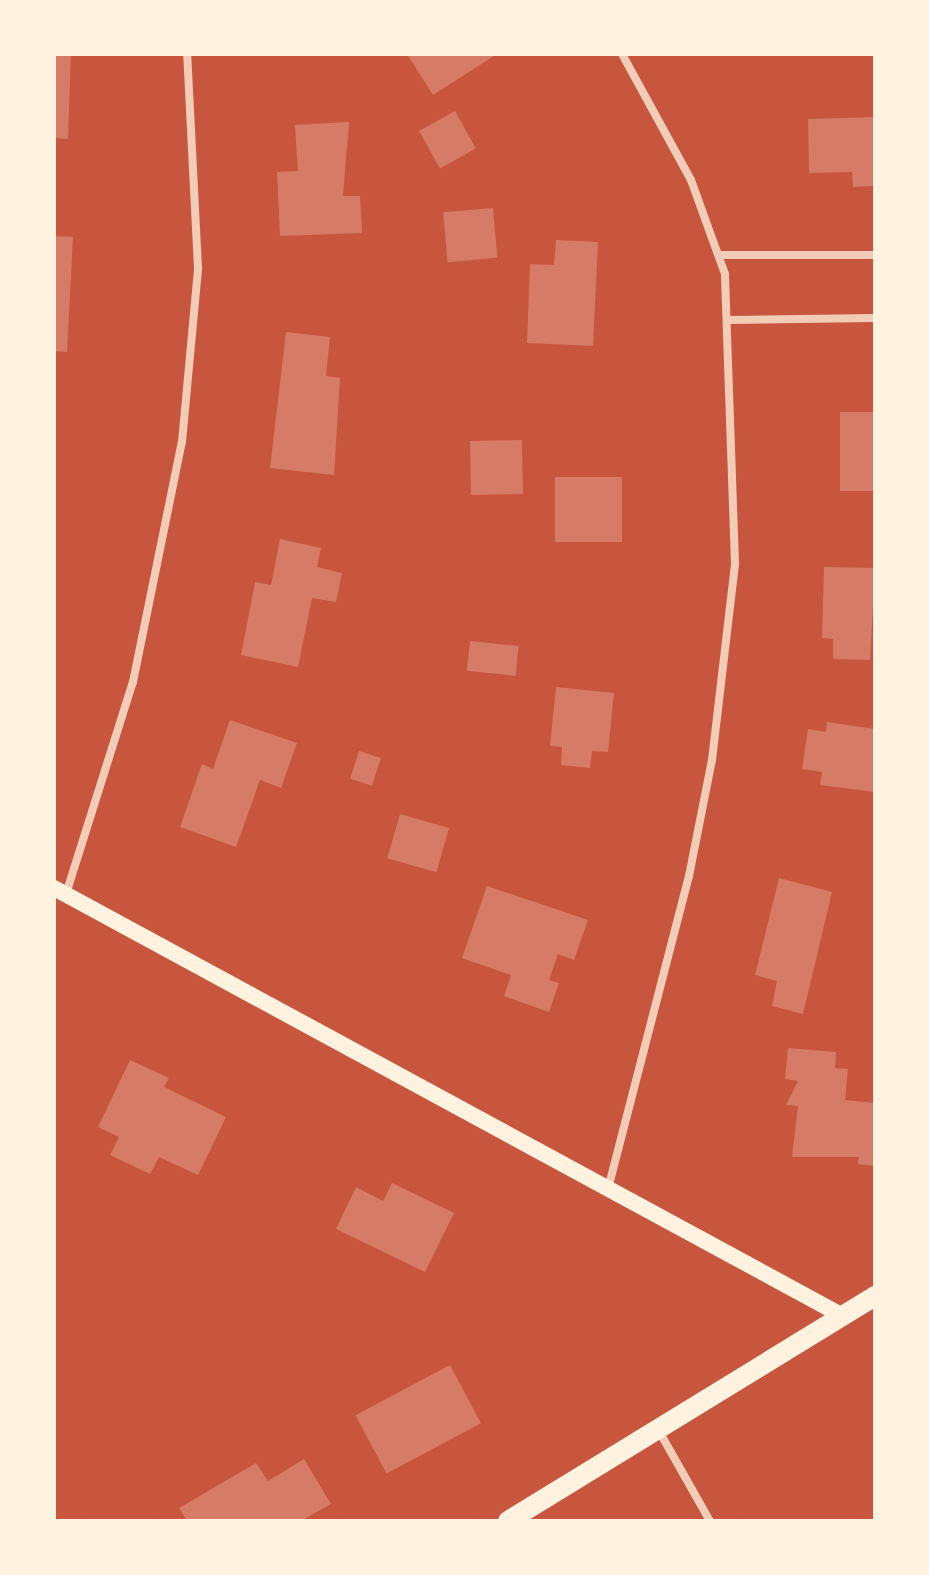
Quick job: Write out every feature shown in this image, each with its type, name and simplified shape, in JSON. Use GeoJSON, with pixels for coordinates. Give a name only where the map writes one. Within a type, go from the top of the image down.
{"type":"FeatureCollection","features":[{"type":"Feature","properties":{"kind":"main road"},"geometry":{"type":"LineString","coordinates":[[60,891],[609,1185],[843,1316]]}},
{"type":"Feature","properties":{"kind":"main road"},"geometry":{"type":"LineString","coordinates":[[508,1521],[875,1296]]}},
{"type":"Feature","properties":{"kind":"street"},"geometry":{"type":"LineString","coordinates":[[60,891],[136,668],[182,442],[198,268],[187,54]]}},
{"type":"Feature","properties":{"kind":"street"},"geometry":{"type":"LineString","coordinates":[[609,1185],[659,1007],[712,760],[735,563],[730,320],[720,255],[691,180],[622,54]]}},
{"type":"Feature","properties":{"kind":"street"},"geometry":{"type":"LineString","coordinates":[[720,255],[875,255]]}},
{"type":"Feature","properties":{"kind":"street"},"geometry":{"type":"LineString","coordinates":[[730,320],[875,318]]}},
{"type":"Feature","properties":{"kind":"street"},"geometry":{"type":"LineString","coordinates":[[659,1431],[710,1521]]}},
{"type":"Feature","properties":{"kind":"building"},"geometry":{"type":"Polygon","coordinates":[[[54,54],[71,54],[68,139],[54,138],[54,54]]]}},
{"type":"Feature","properties":{"kind":"building"},"geometry":{"type":"Polygon","coordinates":[[[407,54],[497,54],[433,95],[407,54]]]}},
{"type":"Feature","properties":{"kind":"building"},"geometry":{"type":"Polygon","coordinates":[[[455,111],[476,149],[440,168],[419,131],[455,111]]]}},
{"type":"Feature","properties":{"kind":"building"},"geometry":{"type":"Polygon","coordinates":[[[875,117],[875,186],[853,187],[852,172],[809,173],[808,119],[875,117]]]}},
{"type":"Feature","properties":{"kind":"building"},"geometry":{"type":"Polygon","coordinates":[[[349,122],[343,196],[360,196],[362,233],[280,236],[277,172],[298,171],[295,125],[349,122]]]}},
{"type":"Feature","properties":{"kind":"building"},"geometry":{"type":"Polygon","coordinates":[[[493,208],[497,258],[448,262],[443,212],[493,208]]]}},
{"type":"Feature","properties":{"kind":"building"},"geometry":{"type":"Polygon","coordinates":[[[54,236],[73,237],[67,352],[54,351],[54,236]]]}},
{"type":"Feature","properties":{"kind":"building"},"geometry":{"type":"Polygon","coordinates":[[[556,240],[598,242],[593,346],[527,343],[530,264],[554,265],[556,240]]]}},
{"type":"Feature","properties":{"kind":"building"},"geometry":{"type":"Polygon","coordinates":[[[286,332],[330,337],[326,376],[340,378],[334,475],[270,468],[286,332]]]}},
{"type":"Feature","properties":{"kind":"building"},"geometry":{"type":"Polygon","coordinates":[[[840,412],[875,412],[875,491],[840,491],[840,412]]]}},
{"type":"Feature","properties":{"kind":"building"},"geometry":{"type":"Polygon","coordinates":[[[522,440],[523,494],[471,495],[470,441],[522,440]]]}},
{"type":"Feature","properties":{"kind":"building"},"geometry":{"type":"Polygon","coordinates":[[[555,477],[622,477],[622,542],[555,542],[555,477]]]}},
{"type":"Feature","properties":{"kind":"building"},"geometry":{"type":"Polygon","coordinates":[[[280,539],[321,548],[317,567],[342,573],[336,602],[312,598],[298,667],[241,655],[255,582],[271,585],[280,539]]]}},
{"type":"Feature","properties":{"kind":"building"},"geometry":{"type":"Polygon","coordinates":[[[824,567],[875,568],[870,660],[833,659],[833,639],[822,638],[824,567]]]}},
{"type":"Feature","properties":{"kind":"building"},"geometry":{"type":"Polygon","coordinates":[[[470,641],[519,646],[516,676],[467,671],[470,641]]]}},
{"type":"Feature","properties":{"kind":"building"},"geometry":{"type":"Polygon","coordinates":[[[556,687],[614,693],[608,752],[592,751],[590,768],[561,765],[562,747],[550,746],[556,687]]]}},
{"type":"Feature","properties":{"kind":"building"},"geometry":{"type":"Polygon","coordinates":[[[230,720],[297,743],[281,788],[260,780],[236,847],[180,827],[202,764],[213,769],[230,720]]]}},
{"type":"Feature","properties":{"kind":"building"},"geometry":{"type":"Polygon","coordinates":[[[827,722],[875,729],[875,792],[820,785],[822,772],[802,769],[808,729],[826,732],[827,722]]]}},
{"type":"Feature","properties":{"kind":"building"},"geometry":{"type":"Polygon","coordinates":[[[359,751],[381,758],[372,786],[350,779],[359,751]]]}},
{"type":"Feature","properties":{"kind":"building"},"geometry":{"type":"Polygon","coordinates":[[[400,814],[449,828],[436,872],[387,858],[400,814]]]}},
{"type":"Feature","properties":{"kind":"building"},"geometry":{"type":"Polygon","coordinates":[[[779,878],[832,892],[803,1014],[772,1006],[777,981],[755,975],[779,878]]]}},
{"type":"Feature","properties":{"kind":"building"},"geometry":{"type":"Polygon","coordinates":[[[487,886],[588,920],[574,960],[558,954],[549,980],[559,983],[549,1012],[504,996],[511,975],[462,958],[487,886]]]}},
{"type":"Feature","properties":{"kind":"building"},"geometry":{"type":"Polygon","coordinates":[[[788,1048],[836,1052],[835,1068],[848,1069],[845,1100],[875,1103],[875,1166],[858,1164],[859,1157],[792,1157],[798,1106],[786,1105],[798,1081],[785,1079],[788,1048]]]}},
{"type":"Feature","properties":{"kind":"building"},"geometry":{"type":"Polygon","coordinates":[[[130,1060],[169,1078],[164,1087],[226,1117],[198,1175],[159,1157],[150,1174],[110,1155],[119,1137],[98,1127],[130,1060]]]}},
{"type":"Feature","properties":{"kind":"building"},"geometry":{"type":"Polygon","coordinates":[[[392,1183],[454,1213],[425,1272],[336,1229],[356,1187],[383,1201],[392,1183]]]}},
{"type":"Feature","properties":{"kind":"building"},"geometry":{"type":"Polygon","coordinates":[[[450,1365],[481,1423],[387,1474],[356,1415],[450,1365]]]}},
{"type":"Feature","properties":{"kind":"building"},"geometry":{"type":"Polygon","coordinates":[[[304,1459],[331,1504],[301,1521],[187,1521],[179,1508],[256,1463],[268,1481],[304,1459]]]}}]}
